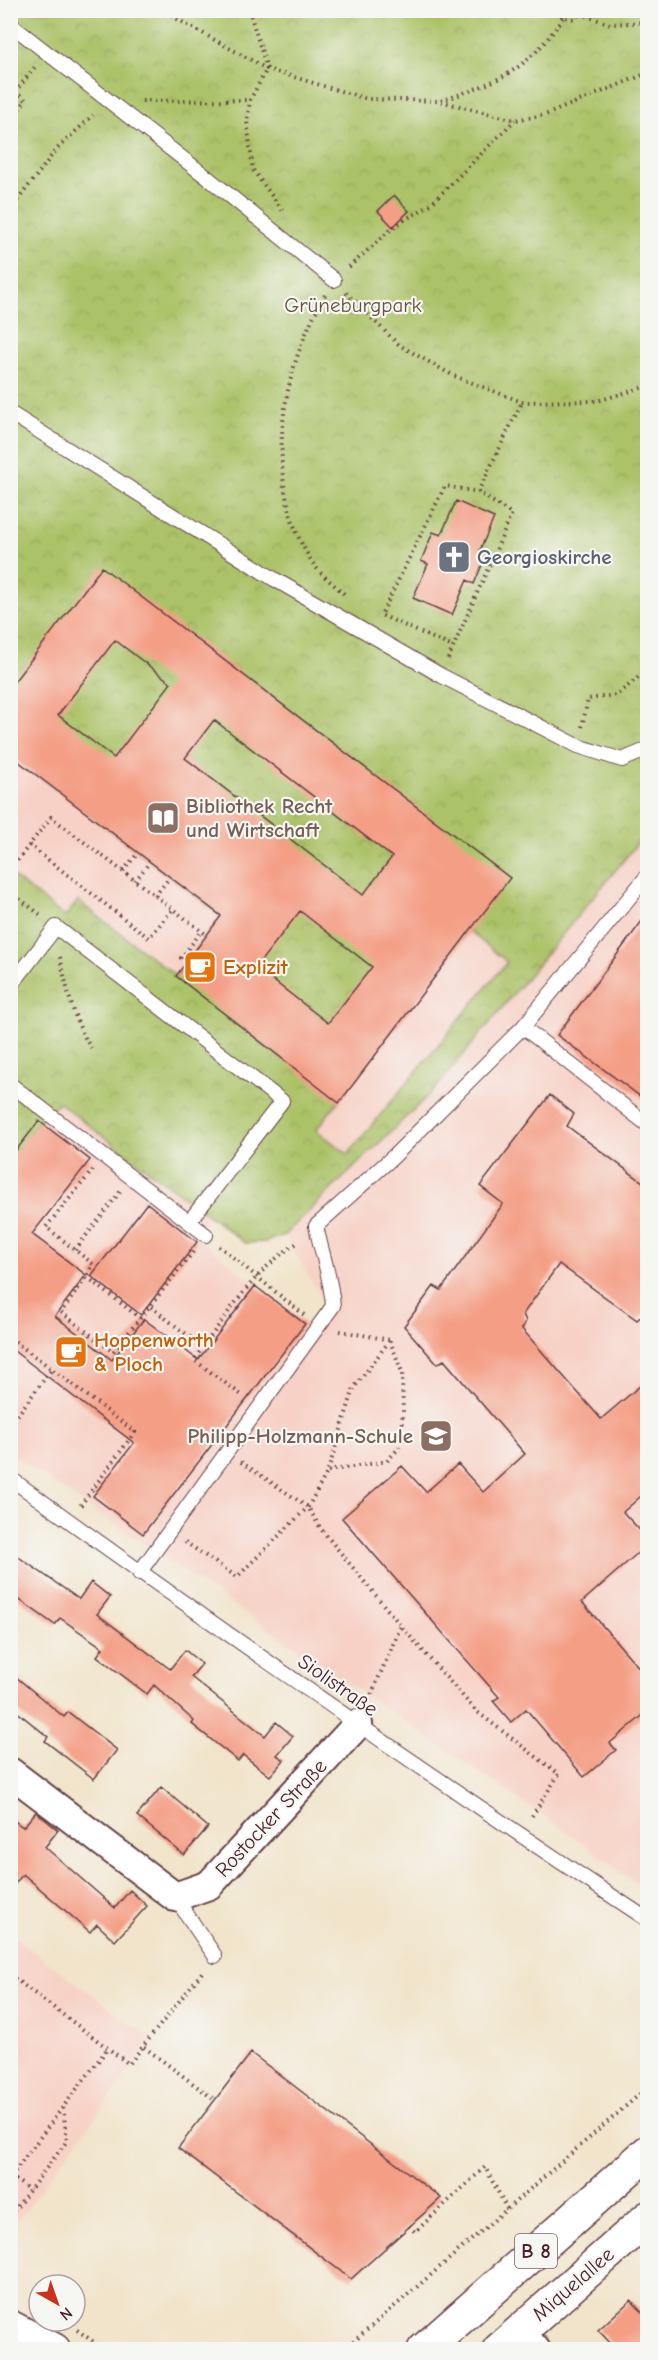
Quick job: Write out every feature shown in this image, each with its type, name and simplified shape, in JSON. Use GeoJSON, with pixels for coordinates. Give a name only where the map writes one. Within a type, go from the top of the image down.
{"type":"FeatureCollection","features":[{"type":"Feature","properties":{"kind":"main road","name":"B 8"},"geometry":{"type":"LineString","coordinates":[[424,2349],[648,2152]]}},
{"type":"Feature","properties":{"kind":"main road","name":"Miquelallee"},"geometry":{"type":"LineString","coordinates":[[518,2343],[648,2218]]}},
{"type":"Feature","properties":{"kind":"main road"},"geometry":{"type":"LineString","coordinates":[[10,2327],[64,2339]]}},
{"type":"Feature","properties":{"kind":"street","name":"Rostocker Straße"},"geometry":{"type":"LineString","coordinates":[[175,1897],[209,1886],[367,1731]]}},
{"type":"Feature","properties":{"kind":"street"},"geometry":{"type":"LineString","coordinates":[[10,1772],[175,1897]]}},
{"type":"Feature","properties":{"kind":"lane"},"geometry":{"type":"LineString","coordinates":[[10,24],[208,178],[334,280]]}},
{"type":"Feature","properties":{"kind":"lane"},"geometry":{"type":"LineString","coordinates":[[10,413],[274,579],[442,676],[578,746],[622,760],[648,750]]}},
{"type":"Feature","properties":{"kind":"lane"},"geometry":{"type":"LineString","coordinates":[[139,1573],[333,1306],[331,1276],[323,1258],[316,1226],[393,1157],[523,1027],[648,875]]}},
{"type":"Feature","properties":{"kind":"lane"},"geometry":{"type":"LineString","coordinates":[[10,987],[56,927],[282,1101],[189,1222]]}},
{"type":"Feature","properties":{"kind":"lane"},"geometry":{"type":"LineString","coordinates":[[523,1027],[648,1125]]}},
{"type":"Feature","properties":{"kind":"lane"},"geometry":{"type":"LineString","coordinates":[[10,1084],[206,1235]]}},
{"type":"Feature","properties":{"kind":"lane","name":"Siolistraße"},"geometry":{"type":"LineString","coordinates":[[10,1478],[139,1573],[367,1731],[648,1920]]}},
{"type":"Feature","properties":{"kind":"lane"},"geometry":{"type":"LineString","coordinates":[[175,1897],[215,1956]]}},
{"type":"Feature","properties":{"kind":"path"},"geometry":{"type":"LineString","coordinates":[[161,10],[267,69],[368,99],[439,102],[515,120],[545,115],[648,73]]}},
{"type":"Feature","properties":{"kind":"path"},"geometry":{"type":"LineString","coordinates":[[249,10],[267,69],[249,100],[247,122],[253,170],[287,216]]}},
{"type":"Feature","properties":{"kind":"path"},"geometry":{"type":"LineString","coordinates":[[559,10],[563,18]]}},
{"type":"Feature","properties":{"kind":"path"},"geometry":{"type":"LineString","coordinates":[[563,18],[572,20],[580,12],[610,24],[648,22]]}},
{"type":"Feature","properties":{"kind":"path"},"geometry":{"type":"LineString","coordinates":[[439,102],[498,81],[529,60],[563,18]]}},
{"type":"Feature","properties":{"kind":"path"},"geometry":{"type":"LineString","coordinates":[[10,121],[26,100],[13,90],[49,55]]}},
{"type":"Feature","properties":{"kind":"path"},"geometry":{"type":"LineString","coordinates":[[354,599],[344,594],[315,566],[288,512],[282,455],[284,404],[311,318],[334,280],[396,225],[431,204],[515,120]]}},
{"type":"Feature","properties":{"kind":"path"},"geometry":{"type":"LineString","coordinates":[[334,280],[399,345],[454,376],[522,402],[597,401],[648,386]]}},
{"type":"Feature","properties":{"kind":"path"},"geometry":{"type":"LineString","coordinates":[[478,492],[522,402]]}},
{"type":"Feature","properties":{"kind":"path"},"geometry":{"type":"LineString","coordinates":[[381,615],[444,486],[478,492],[512,514],[442,676]]}},
{"type":"Feature","properties":{"kind":"path"},"geometry":{"type":"LineString","coordinates":[[372,610],[453,647]]}},
{"type":"Feature","properties":{"kind":"path"},"geometry":{"type":"LineString","coordinates":[[578,746],[588,699],[616,694],[648,669]]}},
{"type":"Feature","properties":{"kind":"path"},"geometry":{"type":"LineString","coordinates":[[10,870],[51,817],[207,935]]}},
{"type":"Feature","properties":{"kind":"path"},"geometry":{"type":"LineString","coordinates":[[29,845],[149,938],[172,909]]}},
{"type":"Feature","properties":{"kind":"path"},"geometry":{"type":"LineString","coordinates":[[123,871],[138,853]]}},
{"type":"Feature","properties":{"kind":"path"},"geometry":{"type":"LineString","coordinates":[[135,881],[150,862]]}},
{"type":"Feature","properties":{"kind":"path"},"geometry":{"type":"LineString","coordinates":[[154,896],[170,877]]}},
{"type":"Feature","properties":{"kind":"path"},"geometry":{"type":"LineString","coordinates":[[10,892],[56,927],[68,995],[79,1029],[91,1048]]}},
{"type":"Feature","properties":{"kind":"path"},"geometry":{"type":"LineString","coordinates":[[186,962],[181,958],[201,931]]}},
{"type":"Feature","properties":{"kind":"path"},"geometry":{"type":"LineString","coordinates":[[105,1155],[46,1227],[93,1264],[87,1277],[61,1312],[113,1352],[140,1318],[152,1307],[206,1235],[318,1326],[390,1340]]}},
{"type":"Feature","properties":{"kind":"path"},"geometry":{"type":"LineString","coordinates":[[75,1250],[131,1177]]}},
{"type":"Feature","properties":{"kind":"path"},"geometry":{"type":"LineString","coordinates":[[259,1408],[194,1360],[255,1277],[278,1254],[301,1240],[316,1226]]}},
{"type":"Feature","properties":{"kind":"path"},"geometry":{"type":"LineString","coordinates":[[87,1277],[140,1318]]}},
{"type":"Feature","properties":{"kind":"path"},"geometry":{"type":"LineString","coordinates":[[152,1307],[203,1347]]}},
{"type":"Feature","properties":{"kind":"path"},"geometry":{"type":"LineString","coordinates":[[10,1338],[135,1432],[69,1521]]}},
{"type":"Feature","properties":{"kind":"path"},"geometry":{"type":"LineString","coordinates":[[169,1531],[237,1577],[308,1507],[328,1471],[354,1388],[390,1340]]}},
{"type":"Feature","properties":{"kind":"path"},"geometry":{"type":"LineString","coordinates":[[328,1471],[387,1461],[399,1448],[403,1412],[402,1372],[390,1340]]}},
{"type":"Feature","properties":{"kind":"path"},"geometry":{"type":"LineString","coordinates":[[10,1425],[52,1369]]}},
{"type":"Feature","properties":{"kind":"path"},"geometry":{"type":"LineString","coordinates":[[226,1452],[308,1507],[321,1529],[401,1626],[476,1711],[559,1774],[519,1835]]}},
{"type":"Feature","properties":{"kind":"path"},"geometry":{"type":"LineString","coordinates":[[367,1731],[367,1704],[401,1626]]}},
{"type":"Feature","properties":{"kind":"path"},"geometry":{"type":"LineString","coordinates":[[10,1976],[129,2064],[215,1956]]}},
{"type":"Feature","properties":{"kind":"path"},"geometry":{"type":"LineString","coordinates":[[144,2047],[214,2100]]}},
{"type":"Feature","properties":{"kind":"path"},"geometry":{"type":"LineString","coordinates":[[30,2190],[10,2176],[108,2048]]}},
{"type":"Feature","properties":{"kind":"path"},"geometry":{"type":"LineString","coordinates":[[344,2349],[648,2086]]}},
{"type":"Feature","properties":{"kind":"path"},"geometry":{"type":"LineString","coordinates":[[10,2216],[67,2141],[63,2107]]}},
{"type":"Feature","properties":{"kind":"path"},"geometry":{"type":"LineString","coordinates":[[409,2226],[415,2232],[485,2167],[507,2210]]}},
{"type":"Feature","properties":{"kind":"path"},"geometry":{"type":"LineString","coordinates":[[64,2339],[105,2349]]}},
{"type":"Feature","properties":{"kind":"shaded area"},"geometry":{"type":"Polygon","coordinates":[[[10,429],[645,834],[647,832],[647,1891],[576,1838],[11,1454],[10,429]],[[209,1217],[194,1235],[307,1325],[324,1302],[284,1235],[265,1242],[245,1243],[209,1217]]]}},
{"type":"Feature","properties":{"kind":"shaded area"},"geometry":{"type":"Polygon","coordinates":[[[11,1935],[151,2038],[140,2057],[11,2229],[11,1935]]]}},
{"type":"Feature","properties":{"kind":"green space","name":"Grüneburgpark"},"geometry":{"type":"Polygon","coordinates":[[[11,11],[647,11],[647,832],[435,1089],[284,1235],[265,1242],[245,1243],[59,1103],[39,1121],[11,1158],[11,875],[65,917],[78,901],[176,976],[221,916],[11,755],[11,11]],[[469,931],[316,1130],[348,1154],[507,962],[469,931]]]}},
{"type":"Feature","properties":{"kind":"building"},"geometry":{"type":"Polygon","coordinates":[[[394,195],[409,211],[393,227],[378,211],[394,195]]]}},
{"type":"Feature","properties":{"kind":"building","name":"Georgioskirche"},"geometry":{"type":"Polygon","coordinates":[[[456,501],[494,518],[480,550],[487,553],[474,584],[467,580],[452,615],[413,598],[428,564],[421,561],[433,532],[441,535],[456,501]]]}},
{"type":"Feature","properties":{"kind":"building"},"geometry":{"type":"Polygon","coordinates":[[[102,567],[510,878],[339,1103],[176,976],[221,916],[10,755],[10,687],[102,567]],[[115,640],[58,715],[114,758],[171,683],[115,640]],[[214,720],[185,758],[363,895],[392,857],[214,720]],[[300,911],[256,967],[328,1023],[372,967],[300,911]]]}},
{"type":"Feature","properties":{"kind":"building"},"geometry":{"type":"Polygon","coordinates":[[[648,913],[648,1102],[557,1035],[648,913]]]}},
{"type":"Feature","properties":{"kind":"building"},"geometry":{"type":"Polygon","coordinates":[[[550,1095],[574,1114],[567,1126],[648,1186],[648,1310],[637,1320],[559,1264],[523,1314],[526,1321],[522,1329],[601,1419],[648,1379],[648,1490],[623,1512],[648,1539],[648,1544],[582,1602],[648,1678],[648,1711],[610,1743],[616,1750],[584,1777],[526,1709],[511,1722],[493,1701],[499,1697],[342,1518],[402,1466],[426,1492],[458,1464],[483,1492],[525,1454],[444,1360],[437,1364],[404,1326],[434,1286],[441,1290],[503,1204],[480,1186],[550,1095]]]}},
{"type":"Feature","properties":{"kind":"building"},"geometry":{"type":"Polygon","coordinates":[[[39,1121],[90,1160],[32,1234],[86,1275],[55,1316],[112,1360],[144,1319],[198,1360],[255,1286],[305,1324],[143,1534],[93,1496],[134,1443],[10,1348],[10,1158],[39,1121]]]}},
{"type":"Feature","properties":{"kind":"building"},"geometry":{"type":"Polygon","coordinates":[[[147,1203],[197,1242],[141,1315],[91,1276],[147,1203]]]}},
{"type":"Feature","properties":{"kind":"building"},"geometry":{"type":"Polygon","coordinates":[[[10,1551],[79,1599],[91,1582],[110,1597],[97,1614],[170,1669],[185,1650],[202,1664],[191,1677],[265,1736],[276,1722],[293,1736],[277,1755],[284,1760],[270,1776],[243,1755],[238,1761],[192,1724],[194,1721],[154,1685],[147,1694],[97,1656],[103,1648],[60,1618],[55,1625],[10,1593],[10,1551]]]}},
{"type":"Feature","properties":{"kind":"building"},"geometry":{"type":"Polygon","coordinates":[[[10,1672],[64,1717],[68,1712],[117,1750],[94,1779],[45,1741],[48,1737],[10,1706],[10,1672]]]}},
{"type":"Feature","properties":{"kind":"building"},"geometry":{"type":"Polygon","coordinates":[[[161,1787],[208,1827],[184,1855],[137,1816],[161,1787]]]}},
{"type":"Feature","properties":{"kind":"building"},"geometry":{"type":"Polygon","coordinates":[[[36,1812],[58,1830],[45,1847],[115,1908],[130,1890],[147,1906],[115,1941],[97,1924],[90,1932],[23,1874],[10,1890],[10,1818],[23,1827],[36,1812]]]}},
{"type":"Feature","properties":{"kind":"building"},"geometry":{"type":"Polygon","coordinates":[[[251,2053],[441,2198],[351,2279],[178,2148],[251,2053]]]}},
{"type":"Feature","properties":{"kind":"building"},"geometry":{"type":"Polygon","coordinates":[[[631,2300],[648,2318],[648,2349],[616,2349],[598,2330],[631,2300]]]}},
{"type":"Feature","properties":{"kind":"place","name":"Georgioskirche"},"geometry":{"type":"Point","coordinates":[454,557]}},
{"type":"Feature","properties":{"kind":"place","name":"Bibliothek Recht und Wirtschaft"},"geometry":{"type":"Point","coordinates":[163,818]}},
{"type":"Feature","properties":{"kind":"place","name":"Explizit"},"geometry":{"type":"Point","coordinates":[200,967]}},
{"type":"Feature","properties":{"kind":"place","name":"Hoppenworth & Ploch"},"geometry":{"type":"Point","coordinates":[71,1352]}},
{"type":"Feature","properties":{"kind":"place","name":"Philipp-Holzmann-Schule"},"geometry":{"type":"Point","coordinates":[436,1436]}}]}
